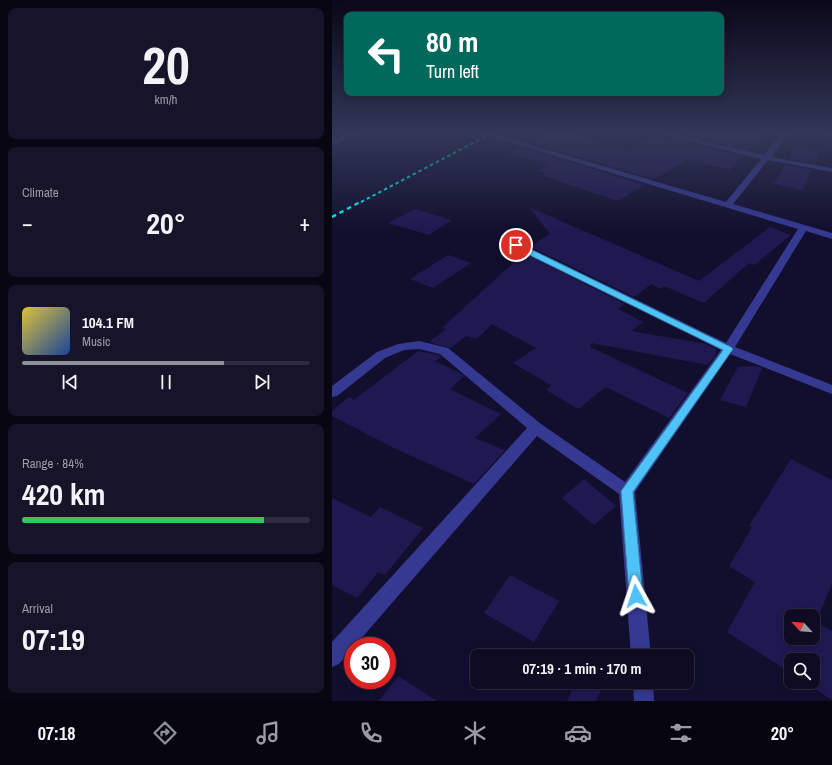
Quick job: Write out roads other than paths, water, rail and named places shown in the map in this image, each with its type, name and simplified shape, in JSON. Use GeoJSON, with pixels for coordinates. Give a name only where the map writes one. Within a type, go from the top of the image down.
{"type":"FeatureCollection","features":[{"type":"Feature","properties":{"kind":"street"},"geometry":{"type":"LineString","coordinates":[[592,166],[832,236]]}},
{"type":"Feature","properties":{"kind":"street"},"geometry":{"type":"LineString","coordinates":[[727,206],[760,166]]}},
{"type":"Feature","properties":{"kind":"street"},"geometry":{"type":"LineString","coordinates":[[808,166],[832,170]]}},
{"type":"Feature","properties":{"kind":"street"},"geometry":{"type":"LineString","coordinates":[[640,649],[627,491],[728,349],[803,228]]}},
{"type":"Feature","properties":{"kind":"street"},"geometry":{"type":"LineString","coordinates":[[516,245],[728,349],[832,390]]}},
{"type":"Feature","properties":{"kind":"street"},"geometry":{"type":"LineString","coordinates":[[332,393],[381,355],[402,347],[419,345],[444,351],[536,428],[627,491]]}},
{"type":"Feature","properties":{"kind":"street"},"geometry":{"type":"LineString","coordinates":[[332,657],[536,428]]}},
{"type":"Feature","properties":{"kind":"street"},"geometry":{"type":"LineString","coordinates":[[643,689],[644,701]]}},
{"type":"Feature","properties":{"kind":"railway"},"geometry":{"type":"LineString","coordinates":[[361,202],[430,166]]}},
{"type":"Feature","properties":{"kind":"railway"},"geometry":{"type":"LineString","coordinates":[[332,217],[362,201]]}}]}
